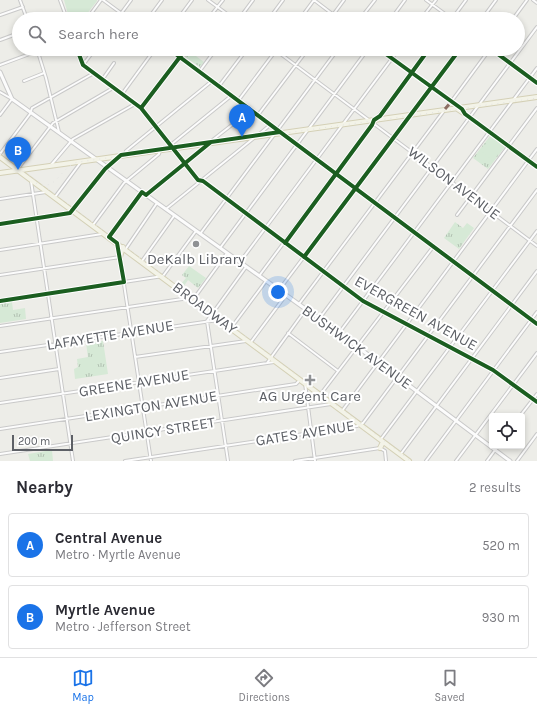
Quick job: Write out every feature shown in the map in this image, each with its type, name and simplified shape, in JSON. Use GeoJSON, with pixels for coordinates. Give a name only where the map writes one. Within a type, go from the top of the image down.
{"type":"FeatureCollection","features":[{"type":"Feature","properties":{"kind":"main road"},"geometry":{"type":"LineString","coordinates":[[0,72],[12,99]]}},
{"type":"Feature","properties":{"kind":"main road"},"geometry":{"type":"LineString","coordinates":[[0,172],[278,131],[537,97]]}},
{"type":"Feature","properties":{"kind":"main road","name":"BUSHWICK AVENUE"},"geometry":{"type":"LineString","coordinates":[[12,99],[31,111],[174,216],[357,346],[510,461]]}},
{"type":"Feature","properties":{"kind":"main road"},"geometry":{"type":"LineString","coordinates":[[458,108],[465,114]]}},
{"type":"Feature","properties":{"kind":"main road","name":"BROADWAY"},"geometry":{"type":"LineString","coordinates":[[0,157],[163,276],[185,296],[191,298],[220,319],[305,383],[327,402],[342,411],[409,461]]}},
{"type":"Feature","properties":{"kind":"main road"},"geometry":{"type":"LineString","coordinates":[[120,257],[124,248]]}},
{"type":"Feature","properties":{"kind":"main road"},"geometry":{"type":"LineString","coordinates":[[380,448],[382,441]]}},
{"type":"Feature","properties":{"kind":"main road"},"geometry":{"type":"LineString","coordinates":[[385,451],[389,446]]}},
{"type":"Feature","properties":{"kind":"street"},"geometry":{"type":"LineString","coordinates":[[20,0],[25,12]]}},
{"type":"Feature","properties":{"kind":"street"},"geometry":{"type":"LineString","coordinates":[[60,0],[64,12]]}},
{"type":"Feature","properties":{"kind":"street"},"geometry":{"type":"LineString","coordinates":[[93,12],[102,0],[120,12]]}},
{"type":"Feature","properties":{"kind":"street"},"geometry":{"type":"LineString","coordinates":[[122,12],[131,0]]}},
{"type":"Feature","properties":{"kind":"street"},"geometry":{"type":"LineString","coordinates":[[153,12],[162,0]]}},
{"type":"Feature","properties":{"kind":"street"},"geometry":{"type":"LineString","coordinates":[[183,12],[192,0]]}},
{"type":"Feature","properties":{"kind":"street"},"geometry":{"type":"LineString","coordinates":[[208,0],[225,12]]}},
{"type":"Feature","properties":{"kind":"street"},"geometry":{"type":"LineString","coordinates":[[214,12],[223,0]]}},
{"type":"Feature","properties":{"kind":"street"},"geometry":{"type":"LineString","coordinates":[[244,12],[253,0]]}},
{"type":"Feature","properties":{"kind":"street"},"geometry":{"type":"LineString","coordinates":[[274,12],[283,0]]}},
{"type":"Feature","properties":{"kind":"street"},"geometry":{"type":"LineString","coordinates":[[305,12],[314,0],[329,12]]}},
{"type":"Feature","properties":{"kind":"street"},"geometry":{"type":"LineString","coordinates":[[335,12],[344,0]]}},
{"type":"Feature","properties":{"kind":"street"},"geometry":{"type":"LineString","coordinates":[[366,12],[375,0]]}},
{"type":"Feature","properties":{"kind":"street"},"geometry":{"type":"LineString","coordinates":[[396,12],[405,0]]}},
{"type":"Feature","properties":{"kind":"street"},"geometry":{"type":"LineString","coordinates":[[426,0],[443,12]]}},
{"type":"Feature","properties":{"kind":"street"},"geometry":{"type":"LineString","coordinates":[[426,12],[436,0]]}},
{"type":"Feature","properties":{"kind":"street"},"geometry":{"type":"LineString","coordinates":[[457,12],[466,0]]}},
{"type":"Feature","properties":{"kind":"street"},"geometry":{"type":"LineString","coordinates":[[487,12],[496,0]]}},
{"type":"Feature","properties":{"kind":"street"},"geometry":{"type":"LineString","coordinates":[[518,12],[527,0]]}},
{"type":"Feature","properties":{"kind":"street"},"geometry":{"type":"LineString","coordinates":[[532,0],[537,3]]}},
{"type":"Feature","properties":{"kind":"street"},"geometry":{"type":"LineString","coordinates":[[0,16],[23,7]]}},
{"type":"Feature","properties":{"kind":"street"},"geometry":{"type":"LineString","coordinates":[[525,43],[537,27]]}},
{"type":"Feature","properties":{"kind":"street"},"geometry":{"type":"LineString","coordinates":[[0,40],[12,36]]}},
{"type":"Feature","properties":{"kind":"street"},"geometry":{"type":"LineString","coordinates":[[0,65],[22,56]]}},
{"type":"Feature","properties":{"kind":"street"},"geometry":{"type":"LineString","coordinates":[[39,56],[51,97],[59,132]]}},
{"type":"Feature","properties":{"kind":"street"},"geometry":{"type":"LineString","coordinates":[[80,56],[83,65]]}},
{"type":"Feature","properties":{"kind":"street"},"geometry":{"type":"LineString","coordinates":[[83,65],[90,56]]}},
{"type":"Feature","properties":{"kind":"street"},"geometry":{"type":"LineString","coordinates":[[122,94],[150,56]]}},
{"type":"Feature","properties":{"kind":"street"},"geometry":{"type":"LineString","coordinates":[[199,72],[211,56]]}},
{"type":"Feature","properties":{"kind":"street"},"geometry":{"type":"LineString","coordinates":[[219,86],[242,56]]}},
{"type":"Feature","properties":{"kind":"street"},"geometry":{"type":"LineString","coordinates":[[238,101],[272,56]]}},
{"type":"Feature","properties":{"kind":"street","name":"WILSON AVENUE"},"geometry":{"type":"LineString","coordinates":[[284,56],[537,246]]}},
{"type":"Feature","properties":{"kind":"street"},"geometry":{"type":"LineString","coordinates":[[258,116],[303,56]]}},
{"type":"Feature","properties":{"kind":"street"},"geometry":{"type":"LineString","coordinates":[[200,234],[333,56]]}},
{"type":"Feature","properties":{"kind":"street"},"geometry":{"type":"LineString","coordinates":[[220,248],[363,56]]}},
{"type":"Feature","properties":{"kind":"street"},"geometry":{"type":"LineString","coordinates":[[388,56],[458,108]]}},
{"type":"Feature","properties":{"kind":"street"},"geometry":{"type":"LineString","coordinates":[[240,262],[394,56]]}},
{"type":"Feature","properties":{"kind":"street"},"geometry":{"type":"LineString","coordinates":[[259,276],[424,56]]}},
{"type":"Feature","properties":{"kind":"street"},"geometry":{"type":"LineString","coordinates":[[279,290],[455,56]]}},
{"type":"Feature","properties":{"kind":"street"},"geometry":{"type":"LineString","coordinates":[[451,102],[485,56]]}},
{"type":"Feature","properties":{"kind":"street"},"geometry":{"type":"LineString","coordinates":[[500,56],[537,83]]}},
{"type":"Feature","properties":{"kind":"street"},"geometry":{"type":"LineString","coordinates":[[319,319],[515,56]]}},
{"type":"Feature","properties":{"kind":"street"},"geometry":{"type":"LineString","coordinates":[[141,108],[180,57],[537,324]]}},
{"type":"Feature","properties":{"kind":"street"},"geometry":{"type":"LineString","coordinates":[[102,80],[114,63]]}},
{"type":"Feature","properties":{"kind":"street","name":"EVERGREEN AVENUE"},"geometry":{"type":"LineString","coordinates":[[83,65],[141,108],[201,181],[363,301],[493,370],[537,402]]}},
{"type":"Feature","properties":{"kind":"street"},"geometry":{"type":"LineString","coordinates":[[339,333],[537,68]]}},
{"type":"Feature","properties":{"kind":"street"},"geometry":{"type":"LineString","coordinates":[[24,81],[44,73]]}},
{"type":"Feature","properties":{"kind":"street"},"geometry":{"type":"LineString","coordinates":[[0,154],[32,108],[94,73]]}},
{"type":"Feature","properties":{"kind":"street"},"geometry":{"type":"LineString","coordinates":[[0,224],[70,213],[107,167],[212,81]]}},
{"type":"Feature","properties":{"kind":"street"},"geometry":{"type":"LineString","coordinates":[[17,170],[56,121],[114,88]]}},
{"type":"Feature","properties":{"kind":"street"},"geometry":{"type":"LineString","coordinates":[[0,92],[8,99],[12,99],[0,115]]}},
{"type":"Feature","properties":{"kind":"street"},"geometry":{"type":"LineString","coordinates":[[172,147],[173,143],[232,96]]}},
{"type":"Feature","properties":{"kind":"street"},"geometry":{"type":"LineString","coordinates":[[51,165],[71,140],[135,104]]}},
{"type":"Feature","properties":{"kind":"street"},"geometry":{"type":"LineString","coordinates":[[457,215],[537,108]]}},
{"type":"Feature","properties":{"kind":"street"},"geometry":{"type":"LineString","coordinates":[[299,304],[445,109]]}},
{"type":"Feature","properties":{"kind":"street"},"geometry":{"type":"LineString","coordinates":[[146,195],[251,110]]}},
{"type":"Feature","properties":{"kind":"street"},"geometry":{"type":"LineString","coordinates":[[465,114],[537,167]]}},
{"type":"Feature","properties":{"kind":"street"},"geometry":{"type":"LineString","coordinates":[[166,209],[270,125]]}},
{"type":"Feature","properties":{"kind":"street"},"geometry":{"type":"LineString","coordinates":[[93,225],[127,181],[159,154],[160,149]]}},
{"type":"Feature","properties":{"kind":"street"},"geometry":{"type":"LineString","coordinates":[[342,411],[537,149]]}},
{"type":"Feature","properties":{"kind":"street"},"geometry":{"type":"LineString","coordinates":[[55,197],[81,161]]}},
{"type":"Feature","properties":{"kind":"street"},"geometry":{"type":"LineString","coordinates":[[31,180],[73,461]]}},
{"type":"Feature","properties":{"kind":"street","name":"GATES AVENUE"},"geometry":{"type":"LineString","coordinates":[[125,461],[311,433],[363,423],[537,190]]}},
{"type":"Feature","properties":{"kind":"street"},"geometry":{"type":"LineString","coordinates":[[0,199],[47,192]]}},
{"type":"Feature","properties":{"kind":"street"},"geometry":{"type":"LineString","coordinates":[[0,250],[107,235],[142,192]]}},
{"type":"Feature","properties":{"kind":"street"},"geometry":{"type":"LineString","coordinates":[[124,248],[157,203]]}},
{"type":"Feature","properties":{"kind":"street"},"geometry":{"type":"LineString","coordinates":[[142,261],[174,216]]}},
{"type":"Feature","properties":{"kind":"street"},"geometry":{"type":"LineString","coordinates":[[0,301],[163,276],[196,231]]}},
{"type":"Feature","properties":{"kind":"street"},"geometry":{"type":"LineString","coordinates":[[382,441],[417,391],[537,231]]}},
{"type":"Feature","properties":{"kind":"street"},"geometry":{"type":"LineString","coordinates":[[117,243],[151,461]]}},
{"type":"Feature","properties":{"kind":"street"},"geometry":{"type":"LineString","coordinates":[[320,395],[434,247]]}},
{"type":"Feature","properties":{"kind":"street"},"geometry":{"type":"LineString","coordinates":[[191,298],[195,297],[227,253]]}},
{"type":"Feature","properties":{"kind":"street"},"geometry":{"type":"LineString","coordinates":[[0,275],[120,257]]}},
{"type":"Feature","properties":{"kind":"street"},"geometry":{"type":"LineString","coordinates":[[228,461],[207,321],[211,313],[246,267]]}},
{"type":"Feature","properties":{"kind":"street"},"geometry":{"type":"LineString","coordinates":[[400,455],[537,271]]}},
{"type":"Feature","properties":{"kind":"street"},"geometry":{"type":"LineString","coordinates":[[231,328],[266,281]]}},
{"type":"Feature","properties":{"kind":"street"},"geometry":{"type":"LineString","coordinates":[[135,357],[249,341],[286,295]]}},
{"type":"Feature","properties":{"kind":"street"},"geometry":{"type":"LineString","coordinates":[[0,326],[128,307],[185,296]]}},
{"type":"Feature","properties":{"kind":"street"},"geometry":{"type":"LineString","coordinates":[[267,363],[306,309]]}},
{"type":"Feature","properties":{"kind":"street"},"geometry":{"type":"LineString","coordinates":[[426,461],[537,312]]}},
{"type":"Feature","properties":{"kind":"street","name":"LAFAYETTE AVENUE"},"geometry":{"type":"LineString","coordinates":[[0,352],[220,319]]}},
{"type":"Feature","properties":{"kind":"street"},"geometry":{"type":"LineString","coordinates":[[288,333],[338,371]]}},
{"type":"Feature","properties":{"kind":"street"},"geometry":{"type":"LineString","coordinates":[[240,342],[243,337]]}},
{"type":"Feature","properties":{"kind":"street"},"geometry":{"type":"LineString","coordinates":[[456,461],[537,353]]}},
{"type":"Feature","properties":{"kind":"street","name":"GREENE AVENUE"},"geometry":{"type":"LineString","coordinates":[[0,403],[276,362]]}},
{"type":"Feature","properties":{"kind":"street"},"geometry":{"type":"LineString","coordinates":[[0,378],[59,369]]}},
{"type":"Feature","properties":{"kind":"street","name":"LEXINGTON AVENUE"},"geometry":{"type":"LineString","coordinates":[[0,429],[296,384],[300,380]]}},
{"type":"Feature","properties":{"kind":"street"},"geometry":{"type":"LineString","coordinates":[[305,383],[307,408],[315,460]]}},
{"type":"Feature","properties":{"kind":"street"},"geometry":{"type":"LineString","coordinates":[[522,413],[537,394]]}},
{"type":"Feature","properties":{"kind":"street","name":"QUINCY STREET"},"geometry":{"type":"LineString","coordinates":[[0,454],[307,408],[327,402]]}},
{"type":"Feature","properties":{"kind":"street"},"geometry":{"type":"LineString","coordinates":[[517,461],[537,434]]}},
{"type":"Feature","properties":{"kind":"street"},"geometry":{"type":"LineString","coordinates":[[295,461],[315,460],[380,448],[385,451],[386,461]]}},
{"type":"Feature","properties":{"kind":"street"},"geometry":{"type":"LineString","coordinates":[[486,461],[495,450]]}},
{"type":"Feature","properties":{"kind":"green space"},"geometry":{"type":"Polygon","coordinates":[[[64,0],[97,0],[88,12],[67,12],[64,0]]]}},
{"type":"Feature","properties":{"kind":"green space"},"geometry":{"type":"Polygon","coordinates":[[[196,56],[204,62],[200,67],[185,57],[196,56]]]}},
{"type":"Feature","properties":{"kind":"green space"},"geometry":{"type":"Polygon","coordinates":[[[490,136],[505,147],[488,169],[473,158],[490,136]]]}},
{"type":"Feature","properties":{"kind":"green space"},"geometry":{"type":"Polygon","coordinates":[[[494,142],[503,147],[494,160],[480,150],[484,145],[494,142]]]}},
{"type":"Feature","properties":{"kind":"green space"},"geometry":{"type":"Polygon","coordinates":[[[455,222],[463,228],[467,223],[474,228],[459,249],[444,238],[455,222]]]}},
{"type":"Feature","properties":{"kind":"green space"},"geometry":{"type":"Polygon","coordinates":[[[189,266],[206,278],[198,288],[188,280],[184,286],[180,285],[186,278],[182,275],[189,266]]]}},
{"type":"Feature","properties":{"kind":"green space"},"geometry":{"type":"Polygon","coordinates":[[[12,302],[13,310],[25,308],[26,319],[0,323],[0,304],[12,302]]]}},
{"type":"Feature","properties":{"kind":"green space"},"geometry":{"type":"Polygon","coordinates":[[[103,341],[108,374],[75,379],[74,369],[78,367],[77,359],[88,357],[86,343],[103,341]]]}},
{"type":"Feature","properties":{"kind":"green space"},"geometry":{"type":"Polygon","coordinates":[[[52,450],[53,461],[30,461],[28,454],[52,450]]]}},
{"type":"Feature","properties":{"kind":"railway"},"geometry":{"type":"LineString","coordinates":[[36,183],[43,185],[54,182],[67,168],[78,162],[537,98]]}},
{"type":"Feature","properties":{"kind":"railway"},"geometry":{"type":"LineString","coordinates":[[0,153],[411,461]]}},
{"type":"Feature","properties":{"kind":"marked path"},"geometry":{"type":"LineString","coordinates":[[445,109],[451,102]]}},
{"type":"Feature","properties":{"kind":"cycle path"},"geometry":{"type":"LineString","coordinates":[[80,56],[83,65],[141,108],[198,180],[203,181],[363,301],[493,370],[537,402]]}},
{"type":"Feature","properties":{"kind":"cycle path"},"geometry":{"type":"LineString","coordinates":[[178,56],[537,324]]}},
{"type":"Feature","properties":{"kind":"cycle path"},"geometry":{"type":"LineString","coordinates":[[141,108],[181,56]]}},
{"type":"Feature","properties":{"kind":"cycle path"},"geometry":{"type":"LineString","coordinates":[[389,56],[462,109],[465,114],[537,167]]}},
{"type":"Feature","properties":{"kind":"cycle path"},"geometry":{"type":"LineString","coordinates":[[285,243],[372,125],[374,120],[380,116],[424,56]]}},
{"type":"Feature","properties":{"kind":"cycle path"},"geometry":{"type":"LineString","coordinates":[[304,257],[455,56]]}},
{"type":"Feature","properties":{"kind":"cycle path"},"geometry":{"type":"LineString","coordinates":[[500,56],[537,83]]}},
{"type":"Feature","properties":{"kind":"cycle path"},"geometry":{"type":"LineString","coordinates":[[0,224],[70,213],[105,169],[121,155],[280,132]]}},
{"type":"Feature","properties":{"kind":"cycle path"},"geometry":{"type":"LineString","coordinates":[[0,301],[124,282],[117,243],[109,237],[142,192],[146,195],[211,142]]}},
{"type":"Feature","properties":{"kind":"place","name":"Central Avenue"},"geometry":{"type":"Point","coordinates":[242,137]}},
{"type":"Feature","properties":{"kind":"place","name":"Myrtle Avenue"},"geometry":{"type":"Point","coordinates":[18,170]}},
{"type":"Feature","properties":{"kind":"place","name":"DeKalb Library"},"geometry":{"type":"Point","coordinates":[196,244]}},
{"type":"Feature","properties":{"kind":"place","name":"AG Urgent Care"},"geometry":{"type":"Point","coordinates":[310,380]}}]}
